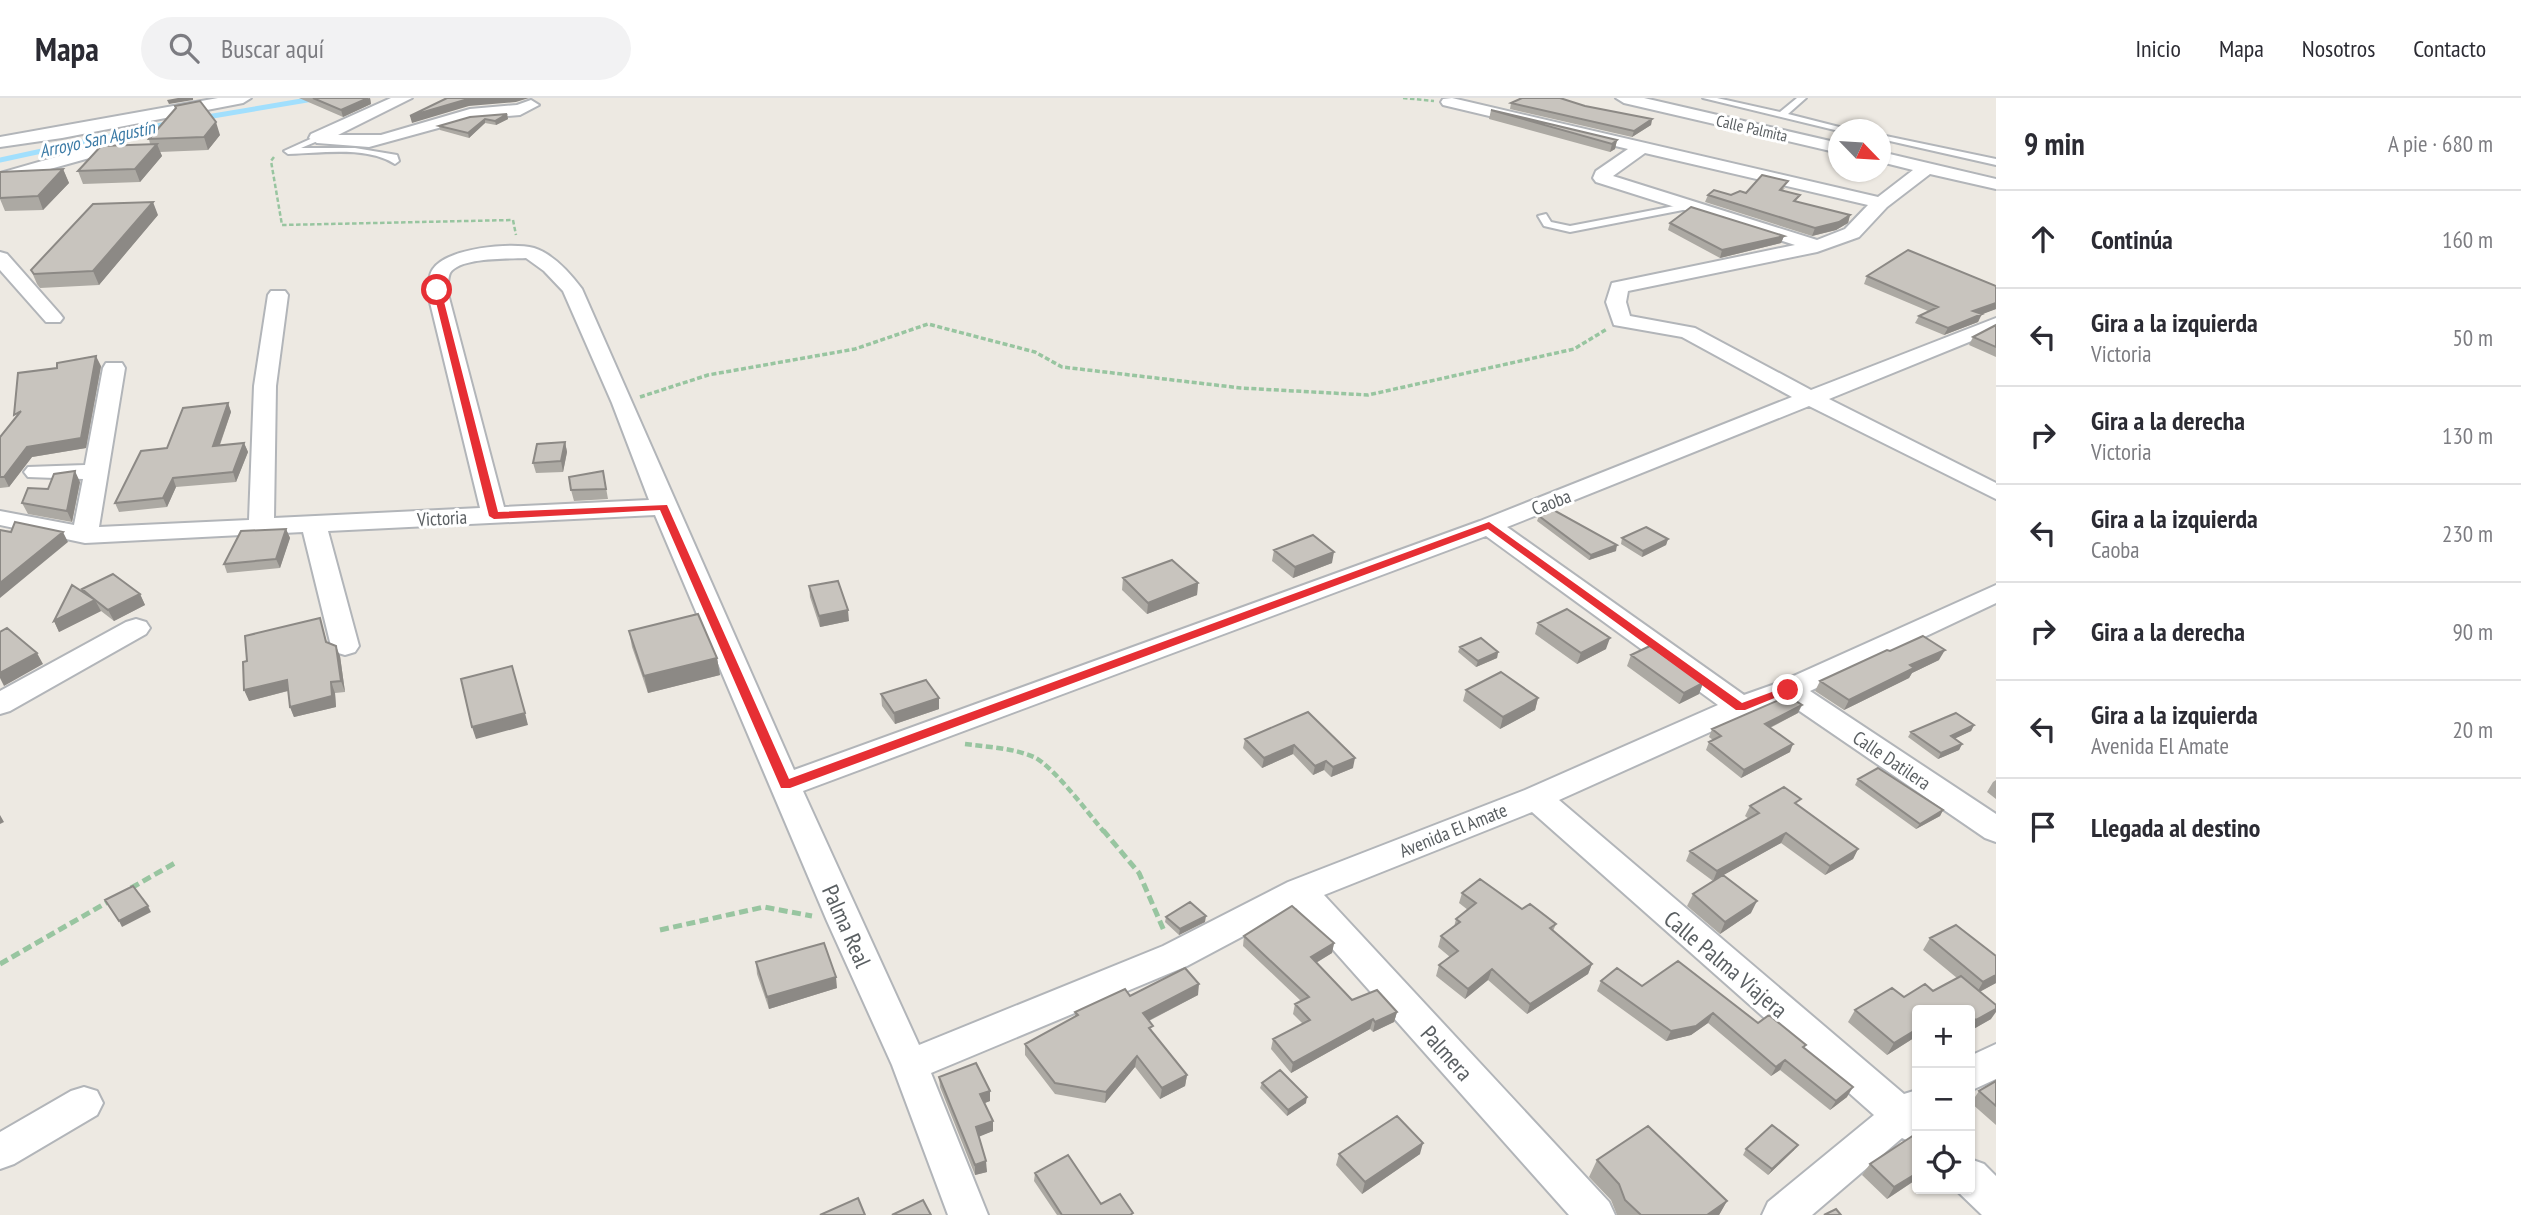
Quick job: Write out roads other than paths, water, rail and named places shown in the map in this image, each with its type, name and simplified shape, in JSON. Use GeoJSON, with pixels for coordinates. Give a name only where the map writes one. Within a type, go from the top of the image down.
{"type":"FeatureCollection","features":[{"type":"Feature","properties":{"kind":"street"},"geometry":{"type":"LineString","coordinates":[[0,142],[62,133],[243,98]]}},
{"type":"Feature","properties":{"kind":"street"},"geometry":{"type":"LineString","coordinates":[[317,138],[404,98]]}},
{"type":"Feature","properties":{"kind":"street","name":"Calle Palmita"},"geometry":{"type":"LineString","coordinates":[[1624,98],[1828,145]]}},
{"type":"Feature","properties":{"kind":"street"},"geometry":{"type":"LineString","coordinates":[[1452,100],[1881,203]]}},
{"type":"Feature","properties":{"kind":"street"},"geometry":{"type":"LineString","coordinates":[[317,138],[369,142],[383,140],[470,114],[520,110],[531,105]]}},
{"type":"Feature","properties":{"kind":"street"},"geometry":{"type":"LineString","coordinates":[[0,178],[112,146]]}},
{"type":"Feature","properties":{"kind":"street"},"geometry":{"type":"LineString","coordinates":[[1644,146],[1602,175],[1602,178],[1817,246]]}},
{"type":"Feature","properties":{"kind":"street"},"geometry":{"type":"LineString","coordinates":[[1891,159],[1996,184]]}},
{"type":"Feature","properties":{"kind":"street"},"geometry":{"type":"LineString","coordinates":[[1926,168],[1881,203],[1852,233],[1817,246],[1619,288],[1616,302],[1621,321],[1688,332],[1812,399],[1996,492]]}},
{"type":"Feature","properties":{"kind":"street"},"geometry":{"type":"LineString","coordinates":[[494,516],[437,290],[442,271],[452,262],[468,256],[519,252],[536,255],[572,289],[786,785]]}},
{"type":"Feature","properties":{"kind":"street"},"geometry":{"type":"LineString","coordinates":[[0,258],[9,284],[53,318]]}},
{"type":"Feature","properties":{"kind":"street"},"geometry":{"type":"LineString","coordinates":[[261,528],[265,386],[278,295]]}},
{"type":"Feature","properties":{"kind":"street","name":"Caoba"},"geometry":{"type":"LineString","coordinates":[[786,785],[1489,526],[1996,324]]}},
{"type":"Feature","properties":{"kind":"street"},"geometry":{"type":"LineString","coordinates":[[85,535],[114,368]]}},
{"type":"Feature","properties":{"kind":"street"},"geometry":{"type":"LineString","coordinates":[[36,472],[97,472]]}},
{"type":"Feature","properties":{"kind":"street","name":"Victoria"},"geometry":{"type":"LineString","coordinates":[[0,518],[85,535],[664,507]]}},
{"type":"Feature","properties":{"kind":"street"},"geometry":{"type":"LineString","coordinates":[[314,525],[345,646]]}},
{"type":"Feature","properties":{"kind":"street"},"geometry":{"type":"LineString","coordinates":[[1489,526],[1740,707]]}},
{"type":"Feature","properties":{"kind":"street","name":"Avenida El Amate"},"geometry":{"type":"LineString","coordinates":[[910,1065],[1175,956],[1300,891],[1536,797],[1740,707],[1788,690],[1996,593]]}},
{"type":"Feature","properties":{"kind":"street"},"geometry":{"type":"LineString","coordinates":[[0,704],[136,628]]}},
{"type":"Feature","properties":{"kind":"street","name":"Calle Datilera"},"geometry":{"type":"LineString","coordinates":[[1788,690],[1996,830]]}},
{"type":"Feature","properties":{"kind":"street","name":"Palma Real"},"geometry":{"type":"LineString","coordinates":[[786,785],[910,1065],[968,1215]]}},
{"type":"Feature","properties":{"kind":"street","name":"Calle Palma Viajera"},"geometry":{"type":"LineString","coordinates":[[1536,797],[1670,917],[1912,1115]]}},
{"type":"Feature","properties":{"kind":"street","name":"Palmera"},"geometry":{"type":"LineString","coordinates":[[1300,891],[1594,1215]]}},
{"type":"Feature","properties":{"kind":"street"},"geometry":{"type":"LineString","coordinates":[[1975,1072],[1996,1060]]}},
{"type":"Feature","properties":{"kind":"street"},"geometry":{"type":"LineString","coordinates":[[0,1152],[84,1103]]}},
{"type":"Feature","properties":{"kind":"street"},"geometry":{"type":"LineString","coordinates":[[1782,1215],[1912,1117]]}},
{"type":"Feature","properties":{"kind":"street"},"geometry":{"type":"LineString","coordinates":[[1975,1182],[1996,1202]]}},
{"type":"Feature","properties":{"kind":"lane"},"geometry":{"type":"LineString","coordinates":[[1706,98],[1828,126]]}},
{"type":"Feature","properties":{"kind":"lane"},"geometry":{"type":"LineString","coordinates":[[1782,115],[1802,98]]}},
{"type":"Feature","properties":{"kind":"lane"},"geometry":{"type":"LineString","coordinates":[[317,138],[288,151],[385,153],[394,157],[395,161]]}},
{"type":"Feature","properties":{"kind":"lane"},"geometry":{"type":"LineString","coordinates":[[1891,139],[1996,162]]}},
{"type":"Feature","properties":{"kind":"lane"},"geometry":{"type":"LineString","coordinates":[[1543,216],[1547,224],[1570,229],[1690,206]]}},
{"type":"Feature","properties":{"kind":"waterway","name":"Arroyo San Agustín"},"geometry":{"type":"LineString","coordinates":[[201,118],[319,98]]}},
{"type":"Feature","properties":{"kind":"waterway","name":"Arroyo San Agustín"},"geometry":{"type":"LineString","coordinates":[[0,160],[171,123]]}}]}
